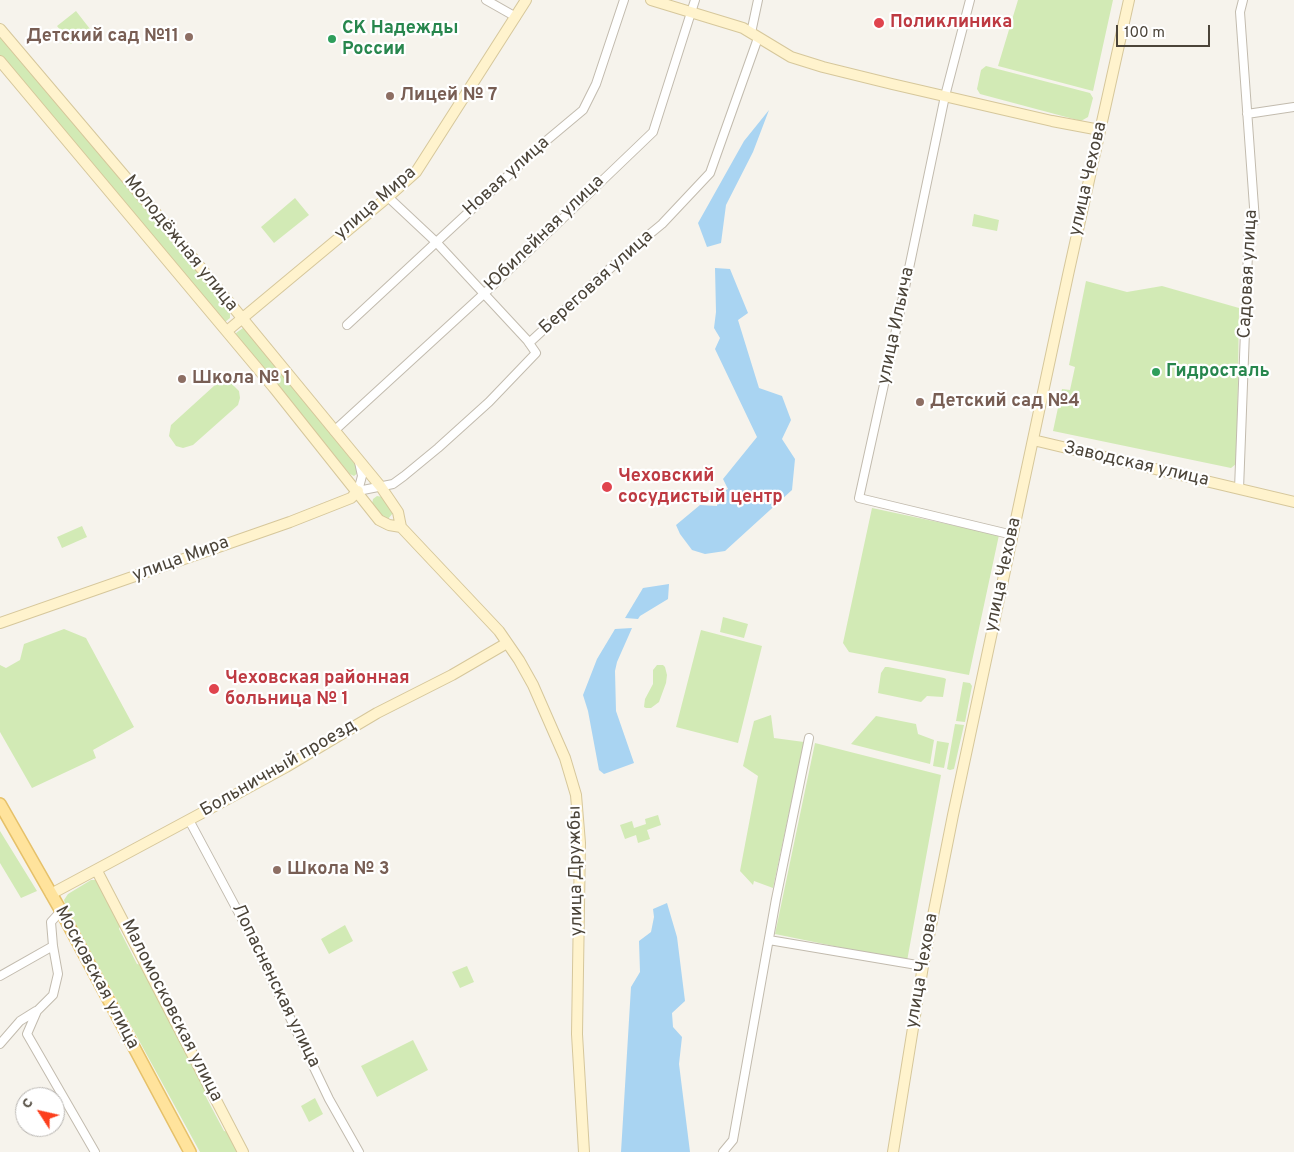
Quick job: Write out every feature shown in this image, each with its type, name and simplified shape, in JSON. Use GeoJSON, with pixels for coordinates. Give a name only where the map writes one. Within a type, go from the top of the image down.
{"type":"FeatureCollection","features":[{"type":"Feature","properties":{"kind":"main road","name":"Московская улица"},"geometry":{"type":"LineString","coordinates":[[0,804],[61,911],[190,1152]]}},
{"type":"Feature","properties":{"kind":"street"},"geometry":{"type":"LineString","coordinates":[[486,0],[516,17]]}},
{"type":"Feature","properties":{"kind":"street","name":"улица Мира"},"geometry":{"type":"LineString","coordinates":[[227,331],[416,172],[526,0]]}},
{"type":"Feature","properties":{"kind":"street","name":"Новая улица"},"geometry":{"type":"LineString","coordinates":[[347,324],[540,146],[583,110],[596,84],[624,0]]}},
{"type":"Feature","properties":{"kind":"street"},"geometry":{"type":"LineString","coordinates":[[651,0],[743,28],[791,57],[866,78],[1052,121],[1100,130]]}},
{"type":"Feature","properties":{"kind":"street","name":"Юбилейная улица"},"geometry":{"type":"LineString","coordinates":[[334,430],[483,293],[653,132],[695,0]]}},
{"type":"Feature","properties":{"kind":"street","name":"Береговая улица"},"geometry":{"type":"LineString","coordinates":[[358,491],[393,484],[438,448],[489,402],[536,353],[529,344],[628,252],[662,224],[710,173],[755,35],[758,0]]}},
{"type":"Feature","properties":{"kind":"street","name":"улица Ильича"},"geometry":{"type":"LineString","coordinates":[[970,0],[945,96],[898,321],[858,498],[1013,535]]}},
{"type":"Feature","properties":{"kind":"street","name":"улица Чехова"},"geometry":{"type":"LineString","coordinates":[[893,1152],[923,966],[953,815],[1129,0]]}},
{"type":"Feature","properties":{"kind":"street","name":"Садовая улица"},"geometry":{"type":"LineString","coordinates":[[1239,489],[1249,226],[1255,221],[1240,12],[1243,0]]}},
{"type":"Feature","properties":{"kind":"street","name":"Молодёжная улица"},"geometry":{"type":"LineString","coordinates":[[0,29],[150,206],[334,430],[360,465],[381,487]]}},
{"type":"Feature","properties":{"kind":"street","name":"Молодёжная улица"},"geometry":{"type":"LineString","coordinates":[[0,61],[227,331],[358,491]]}},
{"type":"Feature","properties":{"kind":"street"},"geometry":{"type":"LineString","coordinates":[[1246,114],[1294,107]]}},
{"type":"Feature","properties":{"kind":"street"},"geometry":{"type":"LineString","coordinates":[[388,197],[436,242],[529,344]]}},
{"type":"Feature","properties":{"kind":"street","name":"Заводская улица"},"geometry":{"type":"LineString","coordinates":[[1033,440],[1294,502]]}},
{"type":"Feature","properties":{"kind":"street"},"geometry":{"type":"LineString","coordinates":[[346,477],[355,479],[359,477],[360,465]]}},
{"type":"Feature","properties":{"kind":"street"},"geometry":{"type":"LineString","coordinates":[[358,491],[362,476],[360,465]]}},
{"type":"Feature","properties":{"kind":"street","name":"улица Дружбы"},"geometry":{"type":"LineString","coordinates":[[381,487],[398,512],[401,527],[499,631],[507,642],[533,685],[565,758],[576,795],[580,843],[577,1034],[584,1152]]}},
{"type":"Feature","properties":{"kind":"street","name":"улица Мира"},"geometry":{"type":"LineString","coordinates":[[1,621],[39,610],[290,522],[351,498],[358,491]]}},
{"type":"Feature","properties":{"kind":"street","name":"улица Дружбы"},"geometry":{"type":"LineString","coordinates":[[358,491],[379,520],[389,525],[401,527]]}},
{"type":"Feature","properties":{"kind":"street","name":"Больничный проезд"},"geometry":{"type":"LineString","coordinates":[[51,894],[286,767],[377,712],[452,675],[507,642]]}},
{"type":"Feature","properties":{"kind":"street"},"geometry":{"type":"LineString","coordinates":[[723,1152],[734,1140],[769,940],[809,738]]}},
{"type":"Feature","properties":{"kind":"street","name":"Лопасненская улица"},"geometry":{"type":"LineString","coordinates":[[189,820],[249,932],[329,1099],[359,1152]]}},
{"type":"Feature","properties":{"kind":"street","name":"Маломосковская улица"},"geometry":{"type":"LineString","coordinates":[[97,870],[243,1152]]}},
{"type":"Feature","properties":{"kind":"street"},"geometry":{"type":"LineString","coordinates":[[0,1044],[20,1021],[37,1010],[53,995],[58,974],[51,922],[61,911]]}},
{"type":"Feature","properties":{"kind":"street"},"geometry":{"type":"LineString","coordinates":[[769,940],[923,966]]}},
{"type":"Feature","properties":{"kind":"street"},"geometry":{"type":"LineString","coordinates":[[0,976],[53,946]]}},
{"type":"Feature","properties":{"kind":"street"},"geometry":{"type":"LineString","coordinates":[[37,1010],[26,1034],[94,1152]]}},
{"type":"Feature","properties":{"kind":"green space"},"geometry":{"type":"Polygon","coordinates":[[[1018,0],[1113,0],[1093,91],[998,66],[1018,0]]]}},
{"type":"Feature","properties":{"kind":"green space"},"geometry":{"type":"Polygon","coordinates":[[[76,11],[90,29],[71,44],[57,26],[76,11]]]}},
{"type":"Feature","properties":{"kind":"green space"},"geometry":{"type":"Polygon","coordinates":[[[0,34],[55,97],[230,311],[230,318],[225,322],[218,317],[0,55],[0,34]]]}},
{"type":"Feature","properties":{"kind":"green space"},"geometry":{"type":"Polygon","coordinates":[[[986,66],[1090,93],[1093,98],[1088,117],[1081,121],[980,94],[977,89],[981,70],[986,66]]]}},
{"type":"Feature","properties":{"kind":"green space"},"geometry":{"type":"Polygon","coordinates":[[[295,198],[309,215],[274,243],[261,227],[295,198]]]}},
{"type":"Feature","properties":{"kind":"green space"},"geometry":{"type":"Polygon","coordinates":[[[974,214],[999,220],[997,231],[972,226],[974,214]]]}},
{"type":"Feature","properties":{"kind":"green space","name":"Гидросталь"},"geometry":{"type":"Polygon","coordinates":[[[1086,281],[1127,292],[1162,286],[1239,308],[1237,450],[1236,464],[1231,468],[1053,431],[1062,389],[1070,390],[1075,367],[1069,365],[1086,281]]]}},
{"type":"Feature","properties":{"kind":"green space"},"geometry":{"type":"Polygon","coordinates":[[[243,328],[246,329],[358,468],[359,472],[354,476],[350,474],[237,337],[236,333],[243,328]]]}},
{"type":"Feature","properties":{"kind":"green space"},"geometry":{"type":"Polygon","coordinates":[[[225,381],[232,384],[239,391],[238,405],[193,445],[183,448],[176,446],[169,436],[171,425],[215,385],[225,381]]]}},
{"type":"Feature","properties":{"kind":"green space"},"geometry":{"type":"Polygon","coordinates":[[[377,496],[383,497],[393,513],[388,519],[385,519],[372,504],[373,499],[377,496]]]}},
{"type":"Feature","properties":{"kind":"green space"},"geometry":{"type":"Polygon","coordinates":[[[872,508],[999,535],[969,675],[849,652],[843,643],[872,508]]]}},
{"type":"Feature","properties":{"kind":"green space"},"geometry":{"type":"Polygon","coordinates":[[[82,526],[87,537],[62,548],[57,537],[82,526]]]}},
{"type":"Feature","properties":{"kind":"green space"},"geometry":{"type":"Polygon","coordinates":[[[723,617],[748,624],[744,638],[720,632],[723,617]]]}},
{"type":"Feature","properties":{"kind":"green space"},"geometry":{"type":"Polygon","coordinates":[[[64,629],[86,638],[134,727],[93,750],[96,758],[32,788],[0,732],[0,665],[6,668],[20,660],[24,644],[64,629]]]}},
{"type":"Feature","properties":{"kind":"green space"},"geometry":{"type":"Polygon","coordinates":[[[701,630],[762,646],[738,743],[676,727],[701,630]]]}},
{"type":"Feature","properties":{"kind":"green space"},"geometry":{"type":"Polygon","coordinates":[[[657,665],[665,667],[666,683],[659,702],[651,708],[646,708],[644,707],[645,699],[653,684],[653,670],[657,665]]]}},
{"type":"Feature","properties":{"kind":"green space"},"geometry":{"type":"Polygon","coordinates":[[[885,667],[946,679],[943,697],[927,696],[921,702],[878,693],[881,673],[885,667]]]}},
{"type":"Feature","properties":{"kind":"green space"},"geometry":{"type":"Polygon","coordinates":[[[963,682],[970,683],[972,686],[965,722],[956,721],[963,682]]]}},
{"type":"Feature","properties":{"kind":"green space"},"geometry":{"type":"Polygon","coordinates":[[[771,715],[774,738],[804,742],[773,888],[754,881],[753,885],[740,871],[758,776],[743,766],[754,721],[771,715]]]}},
{"type":"Feature","properties":{"kind":"green space"},"geometry":{"type":"Polygon","coordinates":[[[876,716],[916,724],[918,734],[934,740],[930,764],[851,744],[876,716]]]}},
{"type":"Feature","properties":{"kind":"green space"},"geometry":{"type":"Polygon","coordinates":[[[955,724],[964,725],[954,769],[950,770],[947,769],[955,724]]]}},
{"type":"Feature","properties":{"kind":"green space"},"geometry":{"type":"Polygon","coordinates":[[[937,741],[949,743],[944,768],[933,766],[937,741]]]}},
{"type":"Feature","properties":{"kind":"green space"},"geometry":{"type":"Polygon","coordinates":[[[815,743],[941,775],[907,961],[775,934],[815,743]]]}},
{"type":"Feature","properties":{"kind":"green space"},"geometry":{"type":"Polygon","coordinates":[[[658,815],[661,825],[647,830],[650,839],[638,843],[636,835],[625,839],[620,825],[632,821],[634,828],[646,824],[645,819],[658,815]]]}},
{"type":"Feature","properties":{"kind":"green space"},"geometry":{"type":"Polygon","coordinates":[[[0,831],[37,891],[21,898],[0,863],[0,831]]]}},
{"type":"Feature","properties":{"kind":"green space"},"geometry":{"type":"Polygon","coordinates":[[[91,880],[96,880],[121,923],[119,929],[137,964],[143,965],[208,1091],[206,1097],[224,1131],[229,1132],[239,1152],[200,1152],[66,907],[64,900],[68,894],[91,880]]]}},
{"type":"Feature","properties":{"kind":"green space"},"geometry":{"type":"Polygon","coordinates":[[[345,925],[353,941],[329,954],[321,939],[345,925]]]}},
{"type":"Feature","properties":{"kind":"green space"},"geometry":{"type":"Polygon","coordinates":[[[467,966],[474,982],[460,988],[452,972],[467,966]]]}},
{"type":"Feature","properties":{"kind":"green space"},"geometry":{"type":"Polygon","coordinates":[[[413,1040],[428,1070],[377,1097],[361,1066],[413,1040]]]}},
{"type":"Feature","properties":{"kind":"green space"},"geometry":{"type":"Polygon","coordinates":[[[315,1098],[323,1114],[309,1122],[301,1106],[315,1098]]]}},
{"type":"Feature","properties":{"kind":"water"},"geometry":{"type":"Polygon","coordinates":[[[769,110],[753,152],[726,205],[721,243],[707,247],[698,223],[744,141],[769,110]]]}},
{"type":"Feature","properties":{"kind":"water"},"geometry":{"type":"Polygon","coordinates":[[[715,268],[730,269],[748,313],[738,320],[759,388],[782,396],[791,420],[782,439],[795,459],[792,490],[725,551],[705,554],[692,550],[676,525],[700,505],[717,506],[719,494],[728,489],[723,479],[757,437],[715,349],[720,338],[714,328],[716,312],[715,268]]]}},
{"type":"Feature","properties":{"kind":"water"},"geometry":{"type":"Polygon","coordinates":[[[669,584],[668,599],[638,619],[625,618],[643,588],[669,584]]]}},
{"type":"Feature","properties":{"kind":"water"},"geometry":{"type":"Polygon","coordinates":[[[632,628],[615,671],[616,711],[634,763],[604,774],[599,770],[588,711],[583,695],[597,659],[615,629],[632,628]]]}},
{"type":"Feature","properties":{"kind":"water"},"geometry":{"type":"Polygon","coordinates":[[[667,903],[677,937],[685,1001],[672,1013],[673,1027],[682,1037],[679,1064],[690,1152],[621,1152],[631,987],[640,972],[639,941],[651,932],[654,917],[653,909],[667,903]]]}},
{"type":"Feature","properties":{"kind":"place","name":"Поликлиника"},"geometry":{"type":"Point","coordinates":[879,23]}},
{"type":"Feature","properties":{"kind":"place","name":"Детский сад №11"},"geometry":{"type":"Point","coordinates":[189,37]}},
{"type":"Feature","properties":{"kind":"place","name":"СК Надежды России"},"geometry":{"type":"Point","coordinates":[332,39]}},
{"type":"Feature","properties":{"kind":"place","name":"Лицей № 7"},"geometry":{"type":"Point","coordinates":[390,96]}},
{"type":"Feature","properties":{"kind":"place","name":"Гидросталь"},"geometry":{"type":"Point","coordinates":[1156,372]}},
{"type":"Feature","properties":{"kind":"place","name":"Школа № 1"},"geometry":{"type":"Point","coordinates":[182,379]}},
{"type":"Feature","properties":{"kind":"place","name":"Детский сад №4"},"geometry":{"type":"Point","coordinates":[920,402]}},
{"type":"Feature","properties":{"kind":"place","name":"Чеховский сосудистый центр"},"geometry":{"type":"Point","coordinates":[607,487]}},
{"type":"Feature","properties":{"kind":"place","name":"Чеховская районная больница № 1"},"geometry":{"type":"Point","coordinates":[214,689]}},
{"type":"Feature","properties":{"kind":"place","name":"Школа № 3"},"geometry":{"type":"Point","coordinates":[277,870]}}]}
